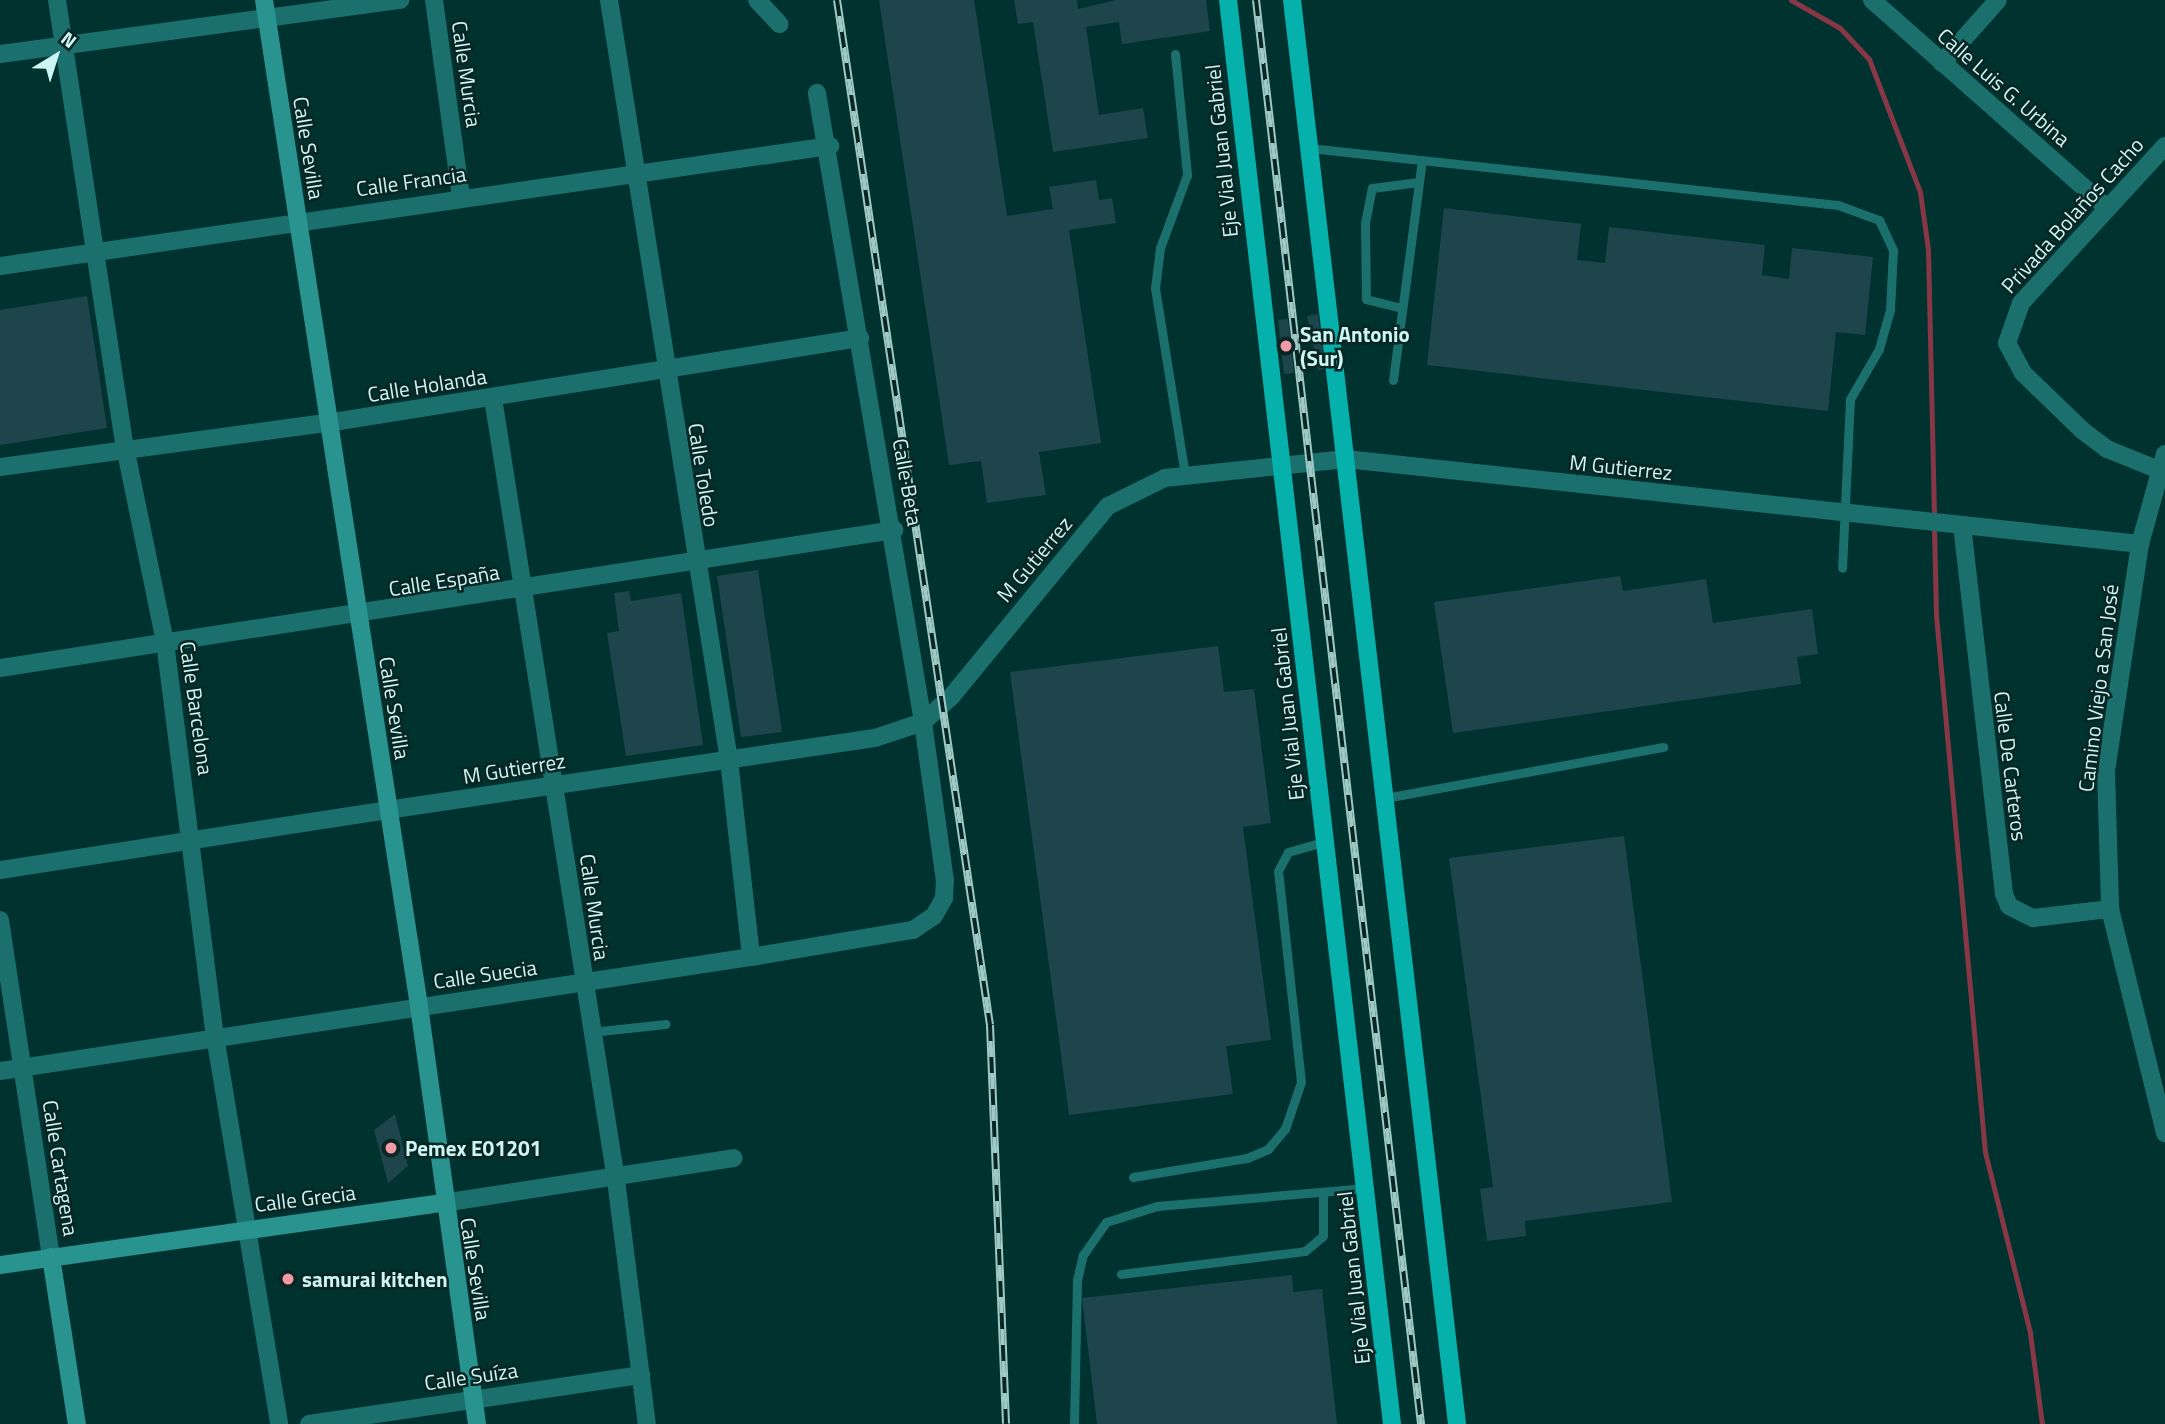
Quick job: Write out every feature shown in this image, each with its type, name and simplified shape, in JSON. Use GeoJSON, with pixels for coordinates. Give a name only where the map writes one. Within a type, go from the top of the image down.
{"type":"FeatureCollection","features":[{"type":"Feature","properties":{"kind":"main road","name":"Calle Sevilla"},"geometry":{"type":"LineString","coordinates":[[264,0],[327,423],[419,1006],[443,1203],[477,1424]]}},
{"type":"Feature","properties":{"kind":"main road","name":"Eje Vial Juan Gabriel"},"geometry":{"type":"LineString","coordinates":[[1228,0],[1324,842],[1367,1187],[1392,1424]]}},
{"type":"Feature","properties":{"kind":"main road"},"geometry":{"type":"LineString","coordinates":[[1292,0],[1457,1424]]}},
{"type":"Feature","properties":{"kind":"main road","name":"Calle Grecia"},"geometry":{"type":"LineString","coordinates":[[0,1265],[245,1228],[443,1203]]}},
{"type":"Feature","properties":{"kind":"main road","name":"Calle Cartagena"},"geometry":{"type":"LineString","coordinates":[[51,1258],[77,1424]]}},
{"type":"Feature","properties":{"kind":"street","name":"Calle Barcelona"},"geometry":{"type":"LineString","coordinates":[[57,0],[125,447],[165,642],[192,838],[215,1036],[279,1424]]}},
{"type":"Feature","properties":{"kind":"street"},"geometry":{"type":"LineString","coordinates":[[0,54],[400,0]]}},
{"type":"Feature","properties":{"kind":"street","name":"Calle Murcia"},"geometry":{"type":"LineString","coordinates":[[434,0],[461,196]]}},
{"type":"Feature","properties":{"kind":"street","name":"Calle Toledo"},"geometry":{"type":"LineString","coordinates":[[609,0],[695,565],[729,760],[751,957]]}},
{"type":"Feature","properties":{"kind":"street"},"geometry":{"type":"LineString","coordinates":[[757,0],[779,24]]}},
{"type":"Feature","properties":{"kind":"street","name":"Calle Luis G. Urbina"},"geometry":{"type":"LineString","coordinates":[[1872,0],[2107,208]]}},
{"type":"Feature","properties":{"kind":"street"},"geometry":{"type":"LineString","coordinates":[[1942,63],[1998,0]]}},
{"type":"Feature","properties":{"kind":"street","name":"Calle Beta"},"geometry":{"type":"LineString","coordinates":[[817,93],[830,146],[894,530],[945,881]]}},
{"type":"Feature","properties":{"kind":"street","name":"Calle Francia"},"geometry":{"type":"LineString","coordinates":[[0,266],[96,249],[461,196],[830,146]]}},
{"type":"Feature","properties":{"kind":"street","name":"Privada Bolaños Cacho"},"geometry":{"type":"LineString","coordinates":[[2162,462],[2107,449],[2023,373],[2007,343],[2013,315],[2165,146]]}},
{"type":"Feature","properties":{"kind":"street","name":"Calle Holanda"},"geometry":{"type":"LineString","coordinates":[[0,467],[125,447],[327,423],[860,338]]}},
{"type":"Feature","properties":{"kind":"street","name":"Calle Murcia"},"geometry":{"type":"LineString","coordinates":[[493,398],[526,591],[583,983],[616,1180],[648,1424]]}},
{"type":"Feature","properties":{"kind":"street","name":"M Gutierrez"},"geometry":{"type":"LineString","coordinates":[[0,870],[192,838],[875,738],[923,722],[951,697],[1108,506],[1141,485],[1185,475],[1280,463],[1346,459],[2140,544]]}},
{"type":"Feature","properties":{"kind":"street","name":"Camino Viejo a San José"},"geometry":{"type":"LineString","coordinates":[[2162,462],[2140,544],[2106,771],[2109,909],[2165,1133]]}},
{"type":"Feature","properties":{"kind":"street","name":"Calle De Carteros"},"geometry":{"type":"LineString","coordinates":[[1958,525],[2004,894],[2015,912],[2033,918],[2109,909]]}},
{"type":"Feature","properties":{"kind":"street","name":"Calle España"},"geometry":{"type":"LineString","coordinates":[[0,668],[695,565],[894,530]]}},
{"type":"Feature","properties":{"kind":"street","name":"Calle Suecia"},"geometry":{"type":"LineString","coordinates":[[0,1071],[914,930],[940,909],[945,881]]}},
{"type":"Feature","properties":{"kind":"street","name":"Calle Cartagena"},"geometry":{"type":"LineString","coordinates":[[0,920],[51,1258]]}},
{"type":"Feature","properties":{"kind":"street","name":"Calle Grecia"},"geometry":{"type":"LineString","coordinates":[[443,1203],[616,1180],[734,1158]]}},
{"type":"Feature","properties":{"kind":"street","name":"Calle Suíza"},"geometry":{"type":"LineString","coordinates":[[309,1424],[641,1375]]}},
{"type":"Feature","properties":{"kind":"lane"},"geometry":{"type":"LineString","coordinates":[[1175,54],[1187,175],[1160,248],[1155,288],[1185,475]]}},
{"type":"Feature","properties":{"kind":"lane"},"geometry":{"type":"LineString","coordinates":[[1309,148],[1838,205],[1879,220],[1893,250],[1891,310],[1883,341],[1850,399],[1842,568]]}},
{"type":"Feature","properties":{"kind":"lane"},"geometry":{"type":"LineString","coordinates":[[1393,380],[1422,160]]}},
{"type":"Feature","properties":{"kind":"lane"},"geometry":{"type":"LineString","coordinates":[[1402,308],[1366,299],[1365,223],[1372,188],[1419,182]]}},
{"type":"Feature","properties":{"kind":"lane"},"geometry":{"type":"LineString","coordinates":[[1385,798],[1663,747]]}},
{"type":"Feature","properties":{"kind":"lane"},"geometry":{"type":"LineString","coordinates":[[1133,1177],[1247,1158],[1268,1149],[1285,1129],[1301,1082],[1278,871],[1288,852],[1324,842]]}},
{"type":"Feature","properties":{"kind":"lane"},"geometry":{"type":"LineString","coordinates":[[591,1032],[666,1024]]}},
{"type":"Feature","properties":{"kind":"lane"},"geometry":{"type":"LineString","coordinates":[[1074,1424],[1077,1280],[1083,1255],[1106,1222],[1157,1206],[1367,1187]]}},
{"type":"Feature","properties":{"kind":"lane"},"geometry":{"type":"LineString","coordinates":[[1121,1275],[1305,1251],[1323,1236],[1323,1192]]}},
{"type":"Feature","properties":{"kind":"building"},"geometry":{"type":"Polygon","coordinates":[[[879,0],[974,0],[1007,216],[1053,209],[1049,187],[1096,180],[1099,200],[1112,198],[1116,223],[1069,230],[1101,443],[1039,452],[1046,495],[987,503],[981,461],[949,465],[879,0]]]}},
{"type":"Feature","properties":{"kind":"building"},"geometry":{"type":"Polygon","coordinates":[[[1014,0],[1077,0],[1078,9],[1116,0],[1206,0],[1210,31],[1122,44],[1119,22],[1086,27],[1099,115],[1143,108],[1148,138],[1053,152],[1033,22],[1018,24],[1014,0]]]}},
{"type":"Feature","properties":{"kind":"building"},"geometry":{"type":"Polygon","coordinates":[[[1444,208],[1581,224],[1577,260],[1605,263],[1609,227],[1765,245],[1762,275],[1789,279],[1792,248],[1873,257],[1865,335],[1836,332],[1828,411],[1427,365],[1444,208]]]}},
{"type":"Feature","properties":{"kind":"building"},"geometry":{"type":"Polygon","coordinates":[[[87,296],[107,428],[0,445],[0,310],[87,296]]]}},
{"type":"Feature","properties":{"kind":"building"},"geometry":{"type":"Polygon","coordinates":[[[1318,314],[1325,369],[1318,370],[1307,316],[1318,314]]]}},
{"type":"Feature","properties":{"kind":"building","name":"San Antonio (Sur)"},"geometry":{"type":"Polygon","coordinates":[[[1288,319],[1294,373],[1284,374],[1278,320],[1288,319]]]}},
{"type":"Feature","properties":{"kind":"building"},"geometry":{"type":"Polygon","coordinates":[[[758,570],[782,732],[741,737],[717,576],[758,570]]]}},
{"type":"Feature","properties":{"kind":"building"},"geometry":{"type":"Polygon","coordinates":[[[1620,576],[1623,591],[1706,579],[1713,623],[1812,609],[1818,654],[1797,657],[1801,684],[1453,733],[1434,602],[1620,576]]]}},
{"type":"Feature","properties":{"kind":"building"},"geometry":{"type":"Polygon","coordinates":[[[629,591],[631,601],[681,593],[703,745],[626,756],[607,633],[619,631],[614,593],[629,591]]]}},
{"type":"Feature","properties":{"kind":"building"},"geometry":{"type":"Polygon","coordinates":[[[1218,646],[1224,692],[1254,689],[1271,823],[1243,827],[1271,1040],[1226,1046],[1233,1094],[1069,1115],[1010,672],[1218,646]]]}},
{"type":"Feature","properties":{"kind":"building"},"geometry":{"type":"Polygon","coordinates":[[[1624,836],[1672,1202],[1525,1221],[1526,1236],[1487,1241],[1480,1189],[1493,1187],[1449,858],[1624,836]]]}},
{"type":"Feature","properties":{"kind":"building","name":"Pemex E01201"},"geometry":{"type":"Polygon","coordinates":[[[395,1114],[408,1166],[388,1183],[374,1130],[395,1114]]]}},
{"type":"Feature","properties":{"kind":"building"},"geometry":{"type":"Polygon","coordinates":[[[1292,1275],[1293,1292],[1322,1289],[1337,1424],[1097,1424],[1082,1298],[1292,1275]]]}},
{"type":"Feature","properties":{"kind":"waterway"},"geometry":{"type":"LineString","coordinates":[[1791,0],[1840,28],[1869,59],[1920,192],[1928,250],[1934,517]]}},
{"type":"Feature","properties":{"kind":"waterway"},"geometry":{"type":"LineString","coordinates":[[1934,527],[1936,615],[1985,1152],[2030,1333],[2042,1424]]}},
{"type":"Feature","properties":{"kind":"railway"},"geometry":{"type":"LineString","coordinates":[[837,0],[990,1025],[1006,1424]]}},
{"type":"Feature","properties":{"kind":"railway"},"geometry":{"type":"LineString","coordinates":[[1256,0],[1421,1424]]}},
{"type":"Feature","properties":{"kind":"place","name":"San Antonio (Sur)"},"geometry":{"type":"Point","coordinates":[1286,346]}},
{"type":"Feature","properties":{"kind":"place","name":"Pemex E01201"},"geometry":{"type":"Point","coordinates":[391,1148]}},
{"type":"Feature","properties":{"kind":"place","name":"samurai kitchen"},"geometry":{"type":"Point","coordinates":[288,1279]}}]}
